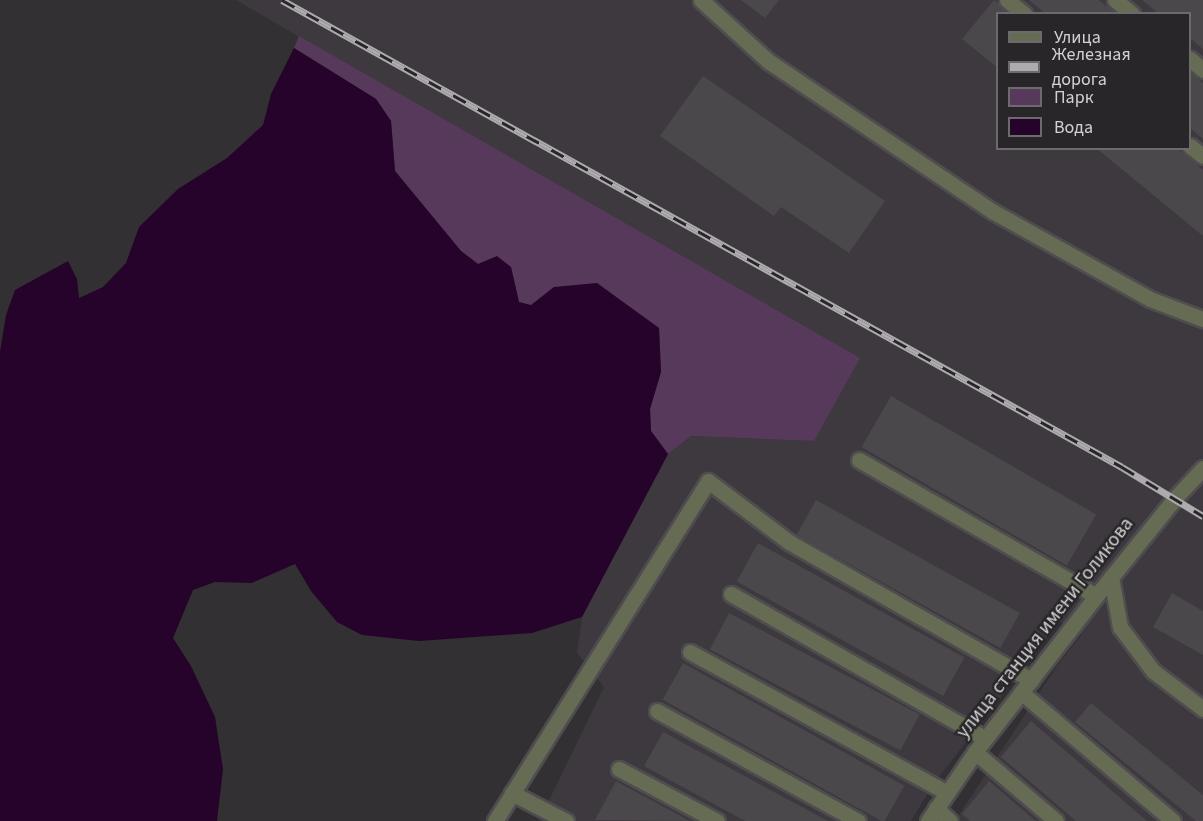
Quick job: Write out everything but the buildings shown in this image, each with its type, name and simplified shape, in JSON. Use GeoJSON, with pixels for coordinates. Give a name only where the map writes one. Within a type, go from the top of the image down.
{"type":"FeatureCollection","features":[{"type":"Feature","properties":{"kind":"street"},"geometry":{"type":"LineString","coordinates":[[701,0],[768,61],[992,212],[1150,299],[1203,319]]}},
{"type":"Feature","properties":{"kind":"street"},"geometry":{"type":"LineString","coordinates":[[1007,0],[1022,12]]}},
{"type":"Feature","properties":{"kind":"street"},"geometry":{"type":"LineString","coordinates":[[1115,0],[1130,12]]}},
{"type":"Feature","properties":{"kind":"street"},"geometry":{"type":"LineString","coordinates":[[1191,60],[1203,70]]}},
{"type":"Feature","properties":{"kind":"street"},"geometry":{"type":"LineString","coordinates":[[1191,147],[1203,156]]}},
{"type":"Feature","properties":{"kind":"street"},"geometry":{"type":"LineString","coordinates":[[859,460],[1096,596]]}},
{"type":"Feature","properties":{"kind":"street","name":"улица станция имени Голикова"},"geometry":{"type":"LineString","coordinates":[[932,815],[985,738],[1174,498],[1203,468]]}},
{"type":"Feature","properties":{"kind":"street"},"geometry":{"type":"LineString","coordinates":[[495,821],[708,481],[789,542],[1031,680]]}},
{"type":"Feature","properties":{"kind":"street"},"geometry":{"type":"LineString","coordinates":[[1111,577],[1120,627],[1152,671],[1203,709]]}},
{"type":"Feature","properties":{"kind":"street"},"geometry":{"type":"LineString","coordinates":[[731,594],[985,738]]}},
{"type":"Feature","properties":{"kind":"street"},"geometry":{"type":"LineString","coordinates":[[690,652],[946,792]]}},
{"type":"Feature","properties":{"kind":"street"},"geometry":{"type":"LineString","coordinates":[[1021,692],[1173,821]]}},
{"type":"Feature","properties":{"kind":"street"},"geometry":{"type":"LineString","coordinates":[[657,711],[858,821]]}},
{"type":"Feature","properties":{"kind":"street"},"geometry":{"type":"LineString","coordinates":[[975,752],[1056,821]]}},
{"type":"Feature","properties":{"kind":"street"},"geometry":{"type":"LineString","coordinates":[[619,770],[717,821]]}},
{"type":"Feature","properties":{"kind":"street"},"geometry":{"type":"LineString","coordinates":[[512,793],[566,821]]}},
{"type":"Feature","properties":{"kind":"street"},"geometry":{"type":"LineString","coordinates":[[932,815],[950,821]]}},
{"type":"Feature","properties":{"kind":"shaded area"},"geometry":{"type":"Polygon","coordinates":[[[236,0],[1203,0],[1203,821],[955,821],[1059,663],[1082,634],[1059,621],[933,785],[911,821],[539,821],[604,687],[577,653],[582,617],[668,454],[691,436],[814,441],[565,191],[236,0]]]}},
{"type":"Feature","properties":{"kind":"green space"},"geometry":{"type":"Polygon","coordinates":[[[299,36],[860,358],[814,441],[691,436],[668,454],[651,431],[650,409],[661,372],[659,328],[635,312],[554,287],[531,306],[519,302],[511,267],[478,264],[461,251],[395,171],[391,121],[376,99],[294,48],[299,36]]]}},
{"type":"Feature","properties":{"kind":"water"},"geometry":{"type":"Polygon","coordinates":[[[294,48],[376,99],[391,121],[395,171],[461,251],[478,264],[497,256],[511,267],[519,302],[531,305],[554,287],[597,283],[659,328],[661,372],[650,409],[651,431],[668,454],[582,617],[532,633],[419,641],[362,635],[337,622],[311,591],[295,564],[252,583],[215,582],[193,590],[173,638],[191,666],[215,717],[223,769],[217,821],[0,821],[0,352],[6,315],[15,290],[68,261],[77,279],[79,298],[103,287],[126,263],[139,227],[178,189],[227,158],[263,125],[271,94],[294,48]]]}},
{"type":"Feature","properties":{"kind":"railway"},"geometry":{"type":"LineString","coordinates":[[282,0],[1122,467],[1203,516]]}}]}
